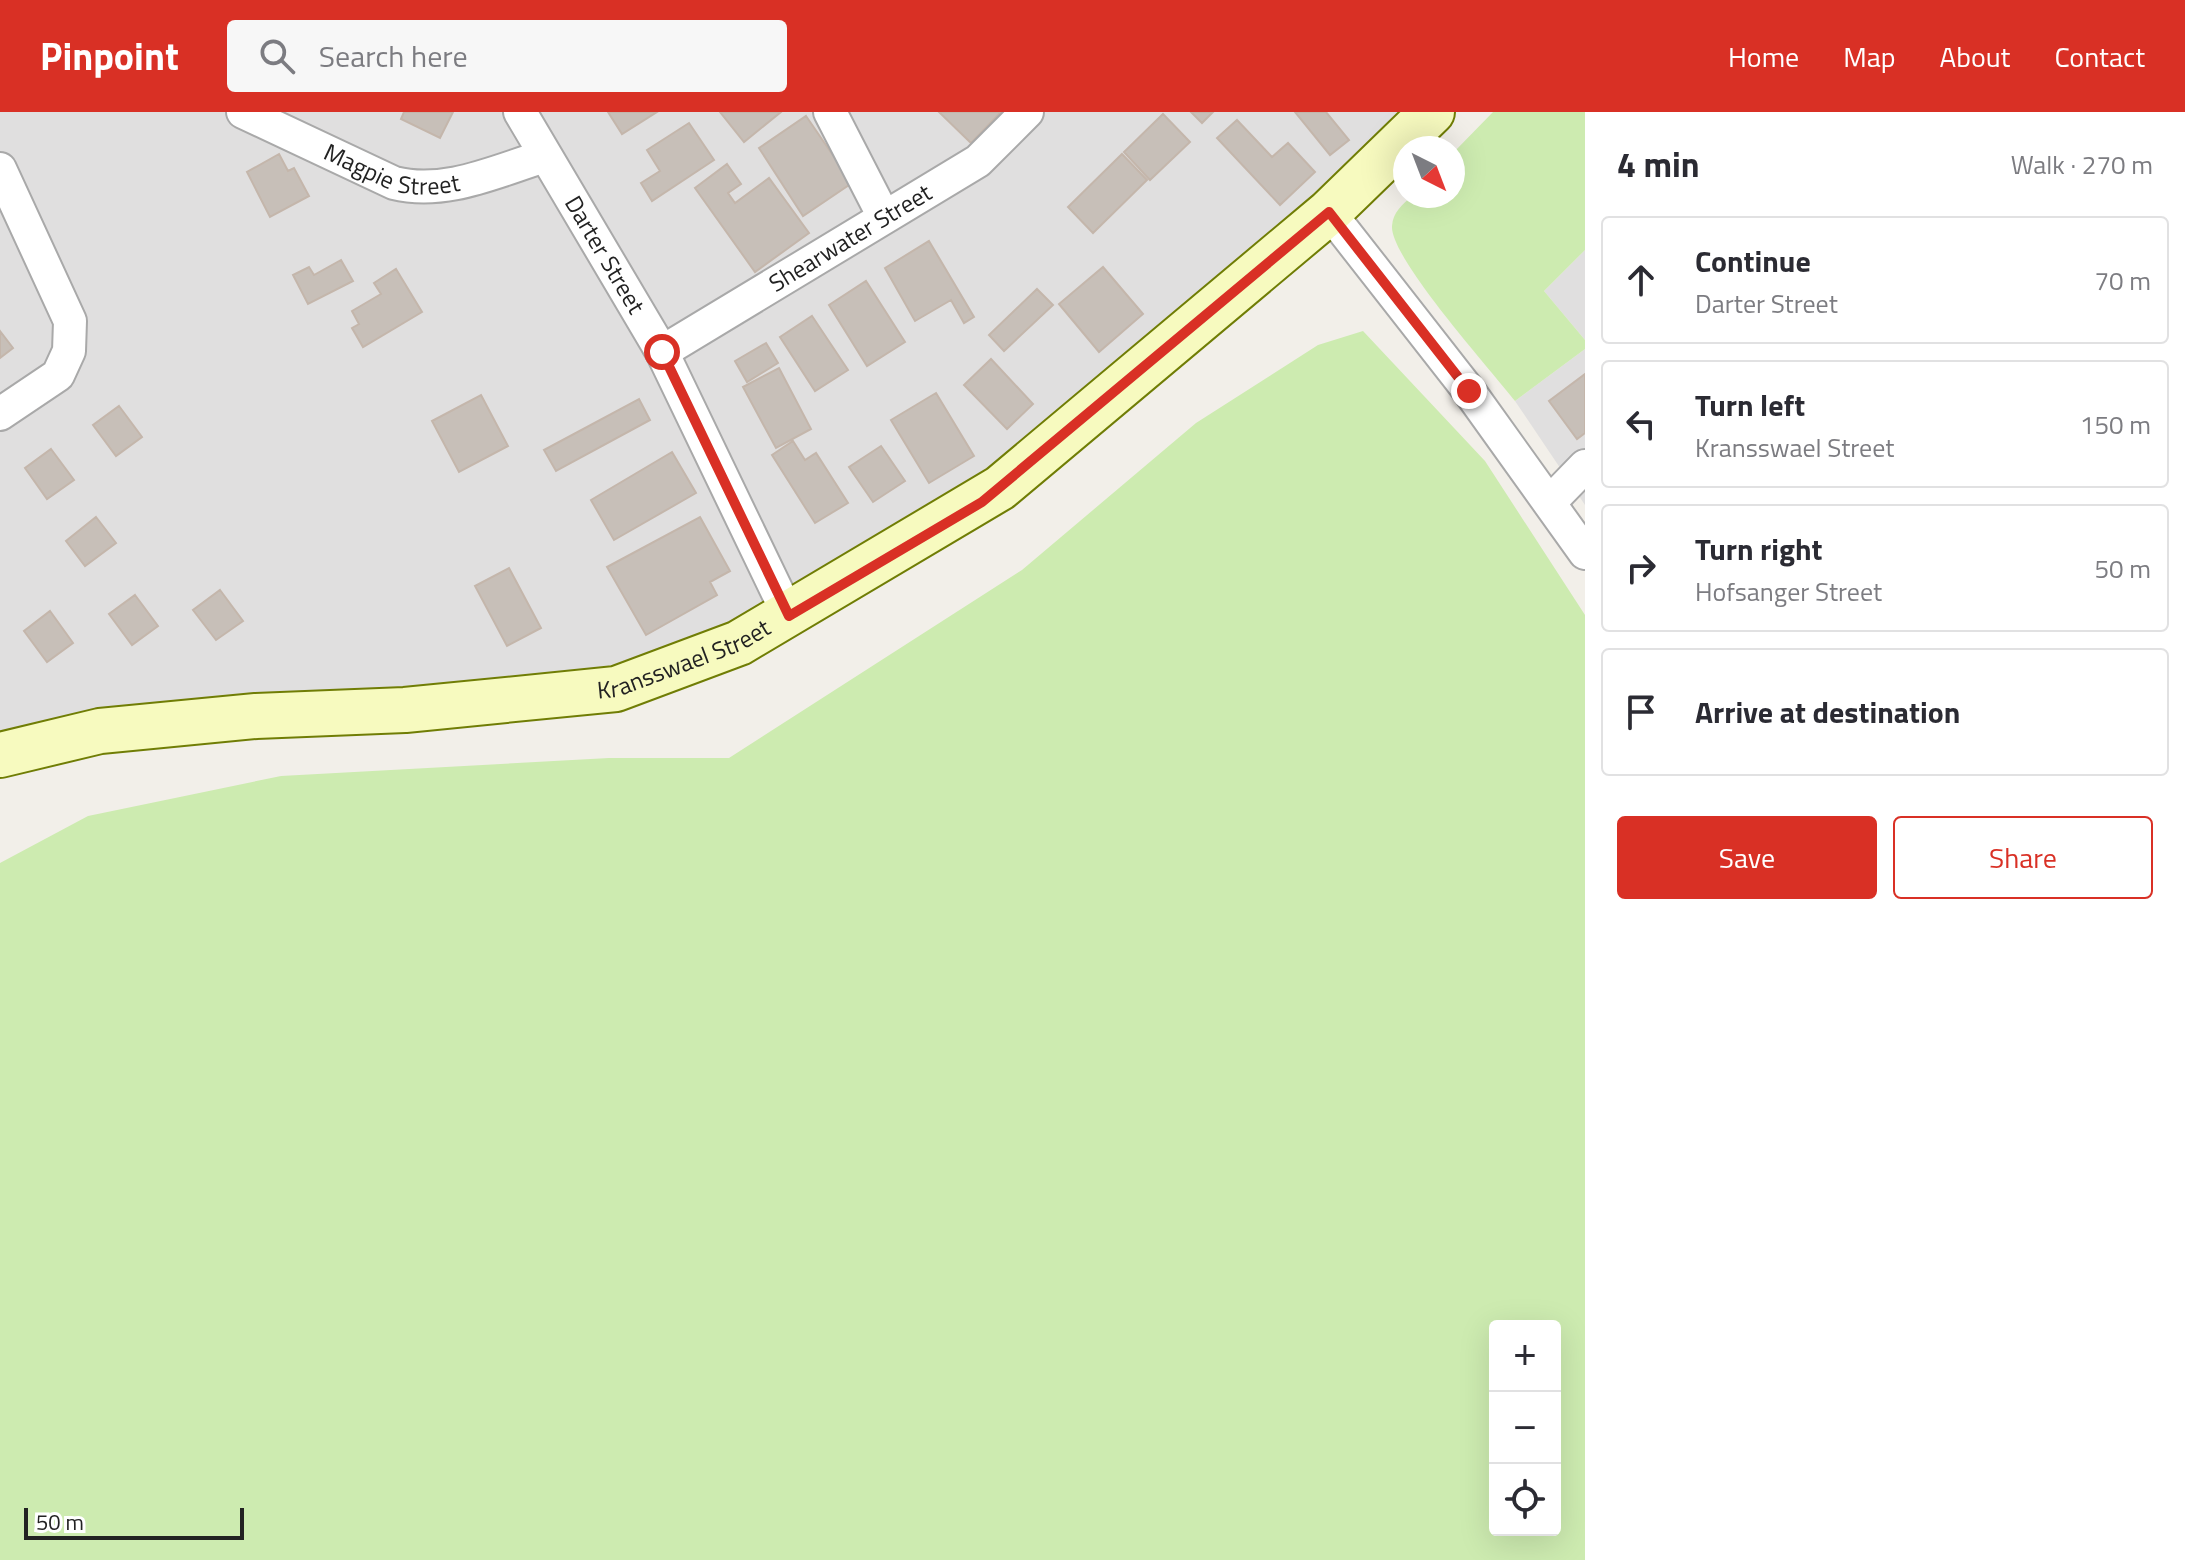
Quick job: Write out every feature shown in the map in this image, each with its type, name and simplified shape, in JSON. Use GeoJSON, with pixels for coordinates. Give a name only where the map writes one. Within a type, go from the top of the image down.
{"type":"FeatureCollection","features":[{"type":"Feature","properties":{"kind":"street","name":"Magpie Street"},"geometry":{"type":"LineString","coordinates":[[243,112],[394,183],[420,190],[448,185],[545,156]]}},
{"type":"Feature","properties":{"kind":"street","name":"Darter Street"},"geometry":{"type":"LineString","coordinates":[[520,112],[662,352],[789,616]]}},
{"type":"Feature","properties":{"kind":"street"},"geometry":{"type":"LineString","coordinates":[[830,112],[883,215]]}},
{"type":"Feature","properties":{"kind":"street","name":"Shearwater Street"},"geometry":{"type":"LineString","coordinates":[[662,352],[883,215],[978,161],[1027,112]]}},
{"type":"Feature","properties":{"kind":"street","name":"Kransswael Street"},"geometry":{"type":"LineString","coordinates":[[0,755],[100,731],[256,716],[405,710],[616,689],[739,643],[982,502],[1329,212],[1432,112]]}},
{"type":"Feature","properties":{"kind":"street"},"geometry":{"type":"LineString","coordinates":[[0,169],[70,321],[69,351],[58,375],[0,414]]}},
{"type":"Feature","properties":{"kind":"street"},"geometry":{"type":"LineString","coordinates":[[1329,212],[1469,391],[1585,553]]}},
{"type":"Feature","properties":{"kind":"street"},"geometry":{"type":"LineString","coordinates":[[1550,502],[1585,466]]}},
{"type":"Feature","properties":{"kind":"shaded area"},"geometry":{"type":"Polygon","coordinates":[[[0,112],[1432,112],[1404,136],[1393,136],[1393,146],[1000,488],[676,669],[0,755],[0,112]]]}},
{"type":"Feature","properties":{"kind":"shaded area"},"geometry":{"type":"Polygon","coordinates":[[[1585,250],[1585,340],[1544,291],[1585,250]]]}},
{"type":"Feature","properties":{"kind":"shaded area"},"geometry":{"type":"Polygon","coordinates":[[[1585,349],[1585,505],[1515,401],[1585,349]]]}},
{"type":"Feature","properties":{"kind":"green space"},"geometry":{"type":"Polygon","coordinates":[[[1493,112],[1585,112],[1585,250],[1544,291],[1585,340],[1585,349],[1515,401],[1424,287],[1407,262],[1392,226],[1400,208],[1465,208],[1465,141],[1493,112]]]}},
{"type":"Feature","properties":{"kind":"green space"},"geometry":{"type":"Polygon","coordinates":[[[1363,331],[1485,461],[1585,615],[1585,1560],[0,1560],[0,863],[88,816],[281,776],[609,758],[729,758],[1022,570],[1196,423],[1318,345],[1363,331]]]}},
{"type":"Feature","properties":{"kind":"building"},"geometry":{"type":"Polygon","coordinates":[[[404,112],[453,112],[440,138],[401,119],[404,112]]]}},
{"type":"Feature","properties":{"kind":"building"},"geometry":{"type":"Polygon","coordinates":[[[608,112],[657,112],[622,134],[608,112]]]}},
{"type":"Feature","properties":{"kind":"building"},"geometry":{"type":"Polygon","coordinates":[[[720,112],[781,112],[744,142],[720,112]]]}},
{"type":"Feature","properties":{"kind":"building"},"geometry":{"type":"Polygon","coordinates":[[[939,112],[1001,112],[971,143],[939,112]]]}},
{"type":"Feature","properties":{"kind":"building"},"geometry":{"type":"Polygon","coordinates":[[[1191,112],[1213,112],[1202,123],[1191,112]]]}},
{"type":"Feature","properties":{"kind":"building"},"geometry":{"type":"Polygon","coordinates":[[[1295,112],[1326,112],[1349,140],[1330,155],[1295,112]]]}},
{"type":"Feature","properties":{"kind":"building"},"geometry":{"type":"Polygon","coordinates":[[[1163,114],[1190,142],[1150,180],[1124,152],[1163,114]]]}},
{"type":"Feature","properties":{"kind":"building"},"geometry":{"type":"Polygon","coordinates":[[[806,116],[852,183],[803,216],[759,148],[806,116]]]}},
{"type":"Feature","properties":{"kind":"building"},"geometry":{"type":"Polygon","coordinates":[[[1237,120],[1272,157],[1288,143],[1315,172],[1280,205],[1217,138],[1237,120]]]}},
{"type":"Feature","properties":{"kind":"building"},"geometry":{"type":"Polygon","coordinates":[[[689,123],[714,160],[652,201],[641,183],[660,171],[647,150],[689,123]]]}},
{"type":"Feature","properties":{"kind":"building"},"geometry":{"type":"Polygon","coordinates":[[[279,154],[288,171],[294,168],[309,196],[270,217],[247,172],[279,154]]]}},
{"type":"Feature","properties":{"kind":"building"},"geometry":{"type":"Polygon","coordinates":[[[1122,154],[1147,180],[1093,233],[1068,207],[1122,154]]]}},
{"type":"Feature","properties":{"kind":"building"},"geometry":{"type":"Polygon","coordinates":[[[727,164],[741,184],[728,193],[735,203],[769,178],[809,233],[755,272],[695,188],[727,164]]]}},
{"type":"Feature","properties":{"kind":"building"},"geometry":{"type":"Polygon","coordinates":[[[929,241],[974,317],[964,323],[951,300],[915,321],[885,268],[929,241]]]}},
{"type":"Feature","properties":{"kind":"building"},"geometry":{"type":"Polygon","coordinates":[[[341,260],[353,281],[308,304],[293,275],[309,267],[314,275],[341,260]]]}},
{"type":"Feature","properties":{"kind":"building"},"geometry":{"type":"Polygon","coordinates":[[[1103,267],[1143,314],[1099,352],[1059,304],[1103,267]]]}},
{"type":"Feature","properties":{"kind":"building"},"geometry":{"type":"Polygon","coordinates":[[[396,269],[422,312],[363,347],[352,328],[359,324],[352,311],[381,294],[374,283],[396,269]]]}},
{"type":"Feature","properties":{"kind":"building"},"geometry":{"type":"Polygon","coordinates":[[[866,281],[905,342],[867,366],[829,305],[866,281]]]}},
{"type":"Feature","properties":{"kind":"building"},"geometry":{"type":"Polygon","coordinates":[[[1037,289],[1053,305],[1004,351],[989,335],[1037,289]]]}},
{"type":"Feature","properties":{"kind":"building"},"geometry":{"type":"Polygon","coordinates":[[[812,316],[848,370],[815,391],[780,337],[812,316]]]}},
{"type":"Feature","properties":{"kind":"building"},"geometry":{"type":"Polygon","coordinates":[[[0,331],[13,348],[0,358],[0,331]]]}},
{"type":"Feature","properties":{"kind":"building"},"geometry":{"type":"Polygon","coordinates":[[[766,343],[778,363],[747,382],[735,361],[766,343]]]}},
{"type":"Feature","properties":{"kind":"building"},"geometry":{"type":"Polygon","coordinates":[[[991,359],[1033,404],[1007,429],[964,385],[991,359]]]}},
{"type":"Feature","properties":{"kind":"building"},"geometry":{"type":"Polygon","coordinates":[[[779,368],[811,429],[776,448],[743,387],[779,368]]]}},
{"type":"Feature","properties":{"kind":"building"},"geometry":{"type":"Polygon","coordinates":[[[1585,374],[1585,433],[1577,439],[1549,401],[1585,374]]]}},
{"type":"Feature","properties":{"kind":"building"},"geometry":{"type":"Polygon","coordinates":[[[936,393],[974,456],[929,483],[891,420],[936,393]]]}},
{"type":"Feature","properties":{"kind":"building"},"geometry":{"type":"Polygon","coordinates":[[[481,395],[508,446],[459,472],[432,421],[481,395]]]}},
{"type":"Feature","properties":{"kind":"building"},"geometry":{"type":"Polygon","coordinates":[[[639,399],[650,420],[556,471],[544,450],[639,399]]]}},
{"type":"Feature","properties":{"kind":"building"},"geometry":{"type":"Polygon","coordinates":[[[119,406],[142,437],[116,456],[93,425],[119,406]]]}},
{"type":"Feature","properties":{"kind":"building"},"geometry":{"type":"Polygon","coordinates":[[[793,441],[805,460],[816,453],[848,503],[815,523],[772,455],[793,441]]]}},
{"type":"Feature","properties":{"kind":"building"},"geometry":{"type":"Polygon","coordinates":[[[881,446],[905,481],[873,502],[849,467],[881,446]]]}},
{"type":"Feature","properties":{"kind":"building"},"geometry":{"type":"Polygon","coordinates":[[[51,449],[74,480],[47,499],[25,468],[51,449]]]}},
{"type":"Feature","properties":{"kind":"building"},"geometry":{"type":"Polygon","coordinates":[[[672,452],[696,493],[614,540],[591,500],[672,452]]]}},
{"type":"Feature","properties":{"kind":"building"},"geometry":{"type":"Polygon","coordinates":[[[96,517],[116,543],[85,566],[66,541],[96,517]]]}},
{"type":"Feature","properties":{"kind":"building"},"geometry":{"type":"Polygon","coordinates":[[[700,517],[730,571],[710,582],[717,595],[646,635],[607,567],[700,517]]]}},
{"type":"Feature","properties":{"kind":"building"},"geometry":{"type":"Polygon","coordinates":[[[509,568],[541,628],[507,646],[475,586],[509,568]]]}},
{"type":"Feature","properties":{"kind":"building"},"geometry":{"type":"Polygon","coordinates":[[[220,590],[243,621],[216,640],[193,610],[220,590]]]}},
{"type":"Feature","properties":{"kind":"building"},"geometry":{"type":"Polygon","coordinates":[[[135,595],[158,626],[132,645],[109,614],[135,595]]]}},
{"type":"Feature","properties":{"kind":"building"},"geometry":{"type":"Polygon","coordinates":[[[50,611],[73,643],[47,662],[24,631],[50,611]]]}},
{"type":"Feature","properties":{"kind":"route"},"geometry":{"type":"LineString","coordinates":[[662,352],[789,616],[982,502],[1150,365],[1329,212],[1469,391]]}}]}
